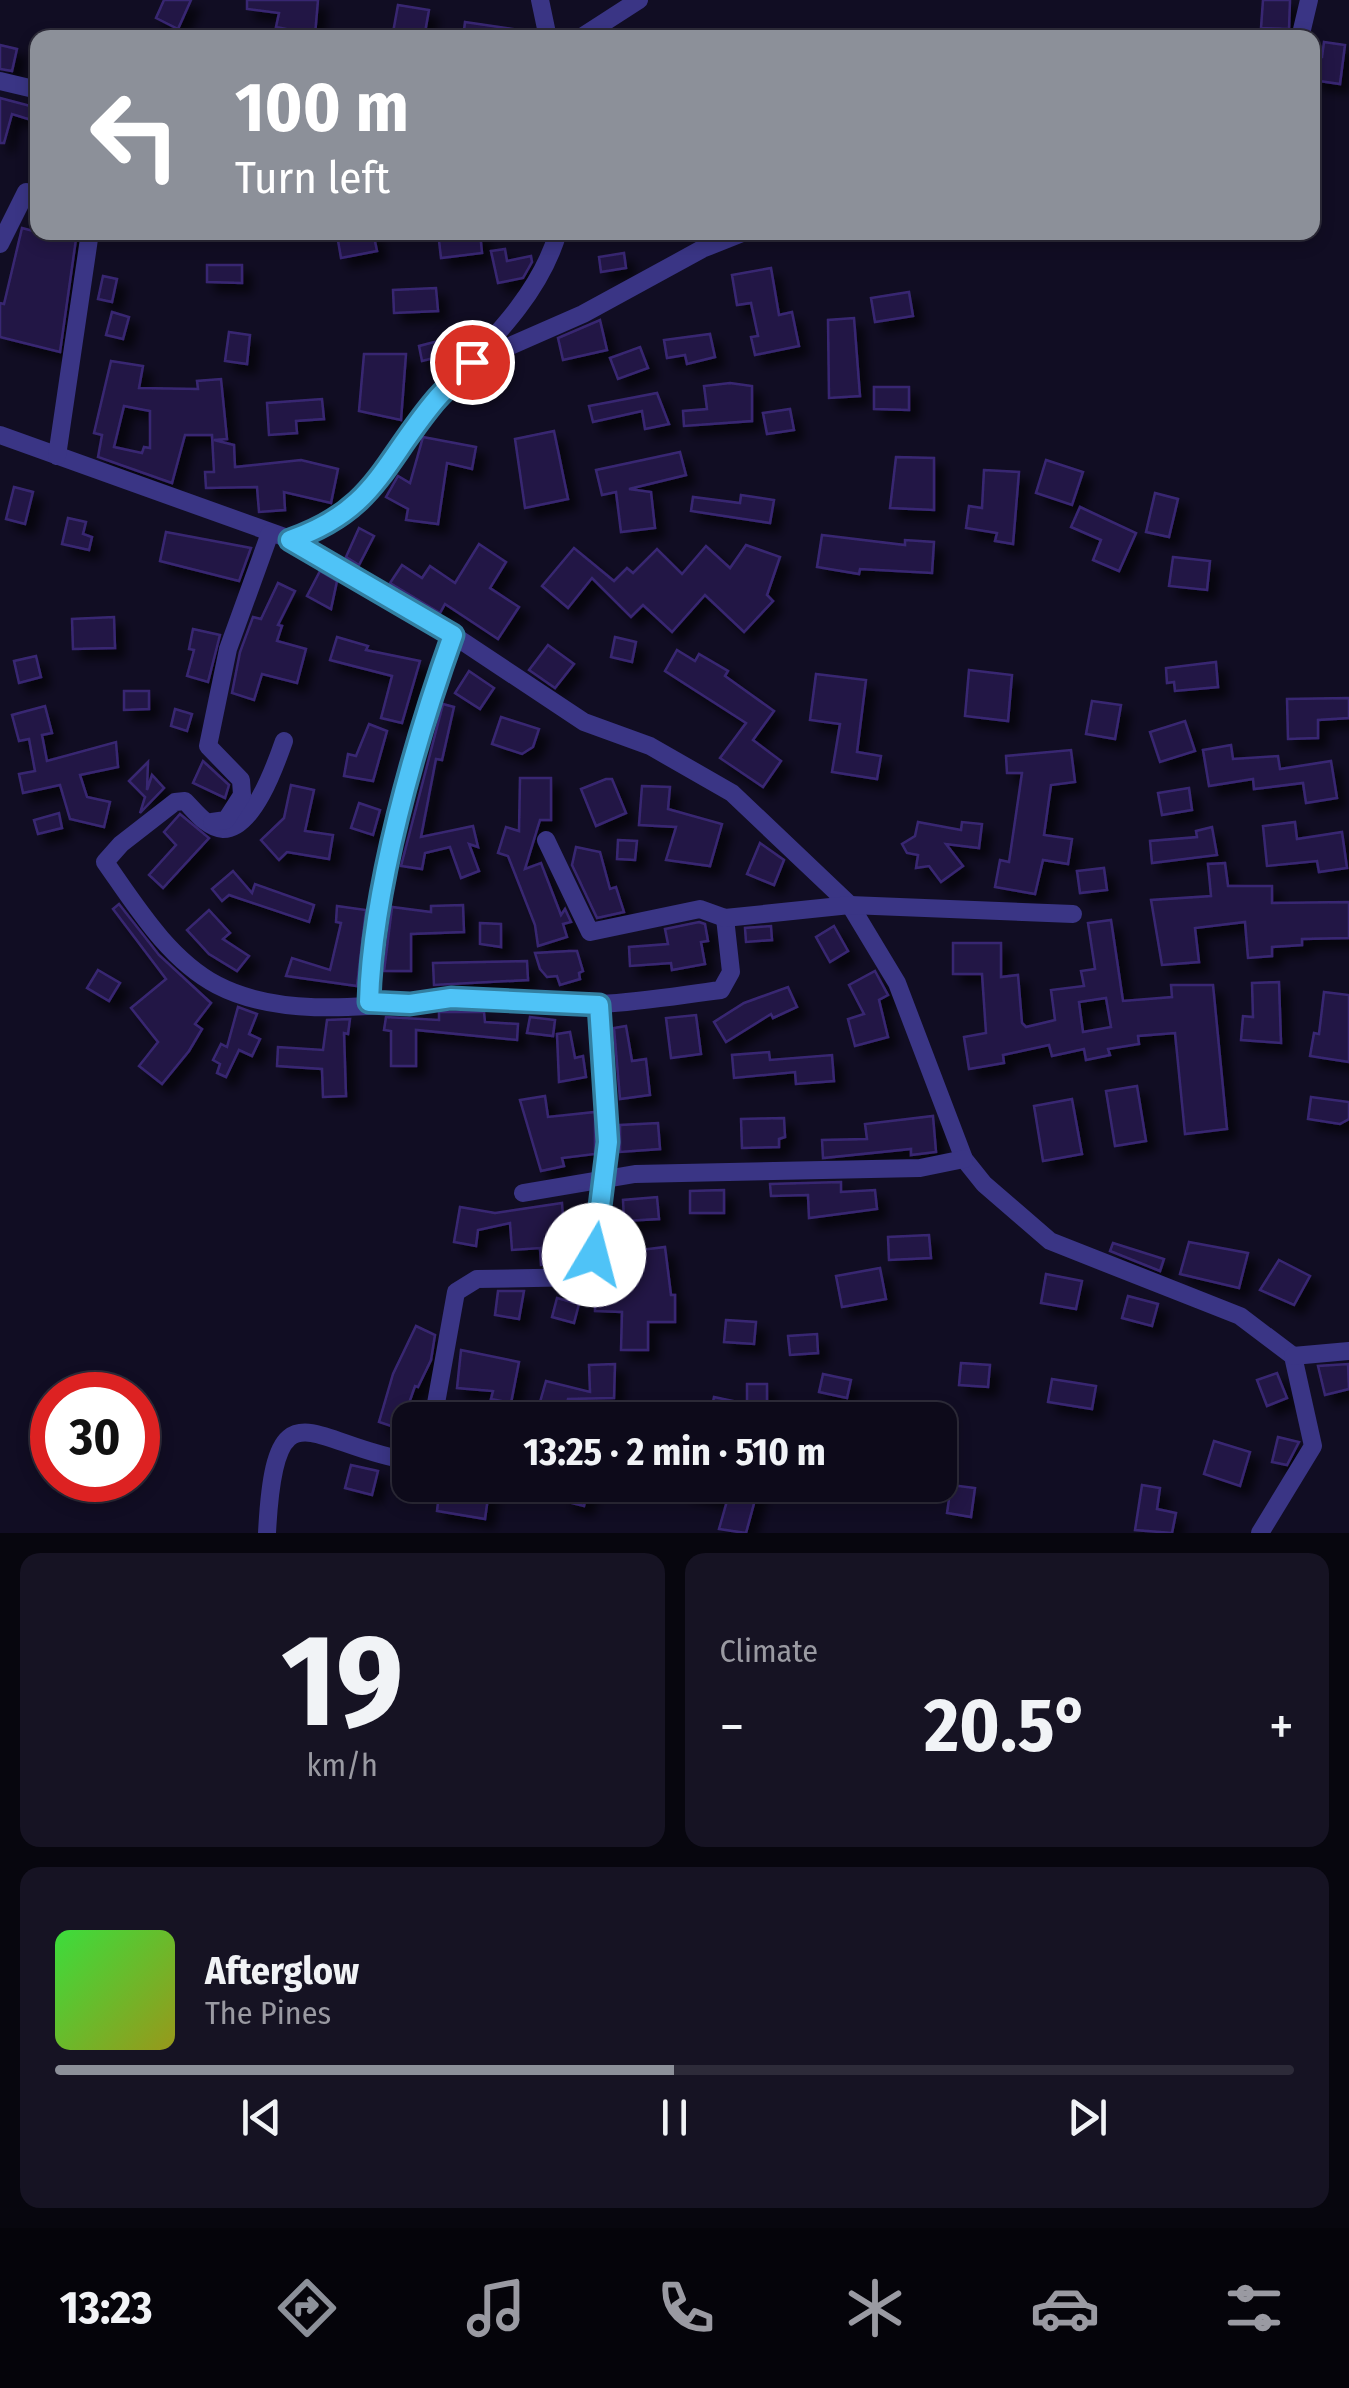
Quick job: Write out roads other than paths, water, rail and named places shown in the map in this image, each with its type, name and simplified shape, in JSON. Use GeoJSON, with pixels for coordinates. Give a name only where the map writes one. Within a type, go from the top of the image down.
{"type":"FeatureCollection","features":[{"type":"Feature","properties":{"kind":"street"},"geometry":{"type":"LineString","coordinates":[[539,0],[546,30]]}},
{"type":"Feature","properties":{"kind":"street"},"geometry":{"type":"LineString","coordinates":[[592,30],[639,0]]}},
{"type":"Feature","properties":{"kind":"street"},"geometry":{"type":"LineString","coordinates":[[1302,30],[1309,0]]}},
{"type":"Feature","properties":{"kind":"street"},"geometry":{"type":"LineString","coordinates":[[0,81],[30,88]]}},
{"type":"Feature","properties":{"kind":"street"},"geometry":{"type":"LineString","coordinates":[[0,244],[26,192]]}},
{"type":"Feature","properties":{"kind":"street"},"geometry":{"type":"LineString","coordinates":[[57,456],[89,240]]}},
{"type":"Feature","properties":{"kind":"street"},"geometry":{"type":"LineString","coordinates":[[290,540],[334,523],[359,503],[436,398],[521,303],[554,240]]}},
{"type":"Feature","properties":{"kind":"street"},"geometry":{"type":"LineString","coordinates":[[472,362],[583,314],[725,240]]}},
{"type":"Feature","properties":{"kind":"street"},"geometry":{"type":"LineString","coordinates":[[0,434],[290,540],[453,635],[584,722],[650,746],[732,792],[850,905],[897,983],[964,1159],[984,1184],[1050,1241],[1240,1316],[1293,1356],[1313,1446],[1261,1533]]}},
{"type":"Feature","properties":{"kind":"street"},"geometry":{"type":"LineString","coordinates":[[206,822],[226,820],[242,795],[241,780],[208,746],[228,649],[270,533]]}},
{"type":"Feature","properties":{"kind":"street"},"geometry":{"type":"LineString","coordinates":[[369,1002],[370,948],[426,711],[453,635]]}},
{"type":"Feature","properties":{"kind":"street"},"geometry":{"type":"LineString","coordinates":[[284,741],[266,790],[236,825],[222,829],[206,822],[186,801],[175,802],[105,862],[154,931],[193,970],[219,986],[267,1002],[336,1006],[369,1002],[410,1004],[451,998],[599,1005],[721,990],[731,972],[724,918]]}},
{"type":"Feature","properties":{"kind":"street"},"geometry":{"type":"LineString","coordinates":[[546,840],[590,932],[700,910],[724,918],[850,905],[1072,914]]}},
{"type":"Feature","properties":{"kind":"street"},"geometry":{"type":"LineString","coordinates":[[435,1402],[456,1292],[477,1279],[587,1277],[608,1142],[599,1005]]}},
{"type":"Feature","properties":{"kind":"street"},"geometry":{"type":"LineString","coordinates":[[524,1194],[605,1178],[920,1168],[964,1159]]}},
{"type":"Feature","properties":{"kind":"street"},"geometry":{"type":"LineString","coordinates":[[1293,1356],[1349,1351]]}},
{"type":"Feature","properties":{"kind":"street"},"geometry":{"type":"LineString","coordinates":[[267,1533],[274,1464],[291,1434],[301,1429],[320,1433],[392,1455]]}}]}
